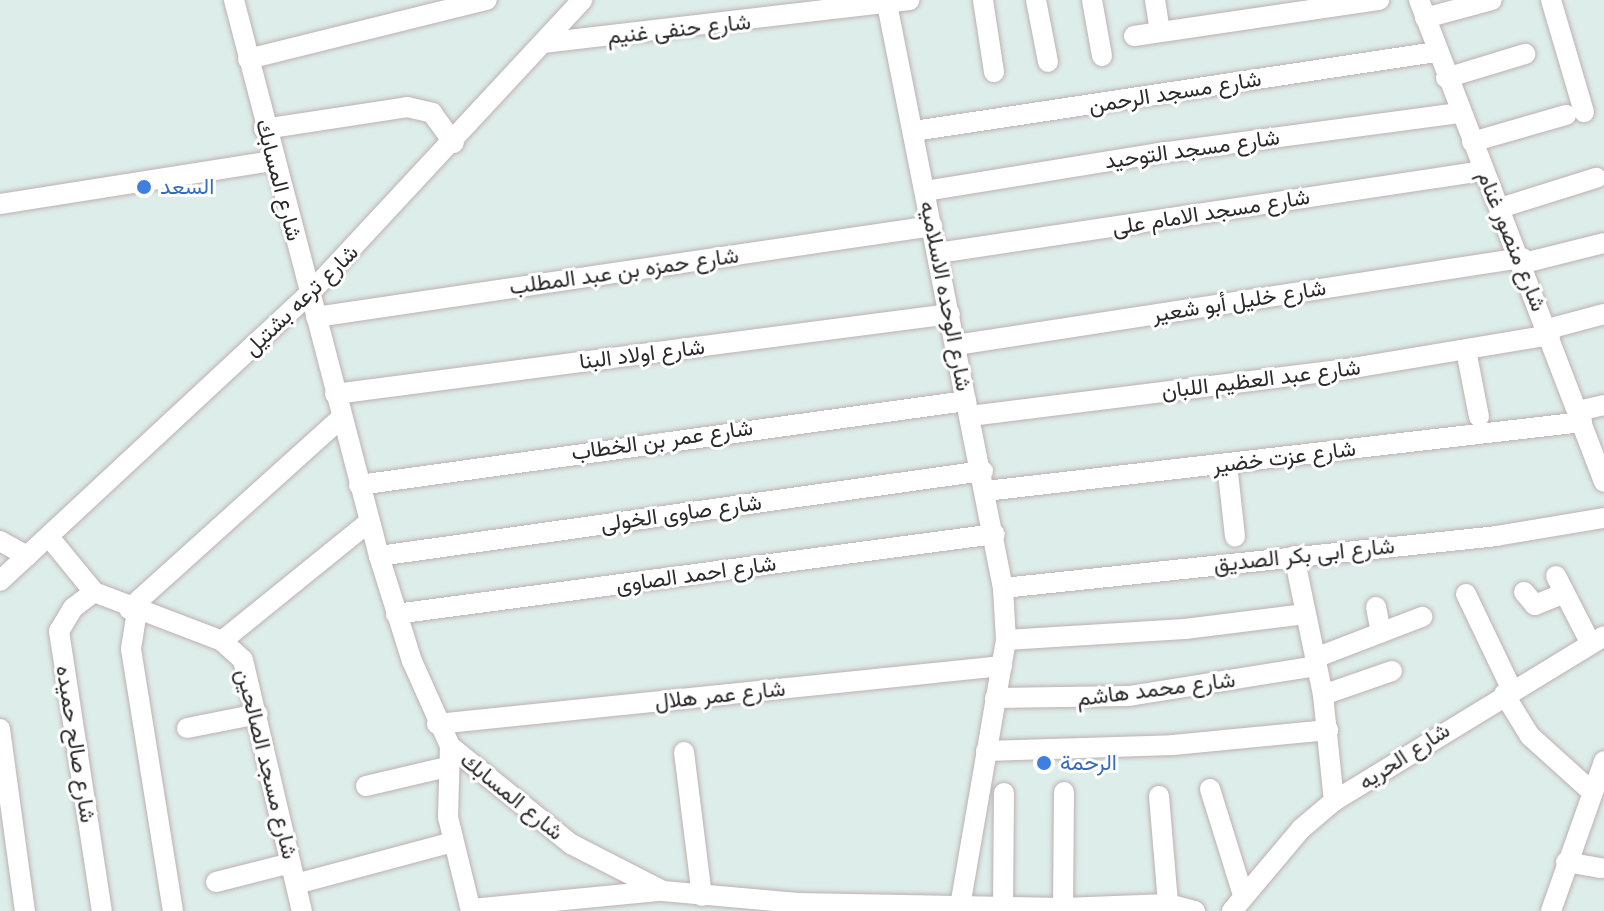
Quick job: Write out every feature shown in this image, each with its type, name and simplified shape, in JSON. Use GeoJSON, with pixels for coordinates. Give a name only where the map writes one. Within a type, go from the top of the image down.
{"type":"FeatureCollection","features":[{"type":"Feature","properties":{"kind":"street","name":"شارع المسابك"},"geometry":{"type":"LineString","coordinates":[[234,0],[264,129],[369,522],[396,614],[437,724],[450,746],[571,844],[663,891],[699,901],[837,907],[1028,909],[1168,904],[1195,911]]}},
{"type":"Feature","properties":{"kind":"street"},"geometry":{"type":"LineString","coordinates":[[248,59],[487,0]]}},
{"type":"Feature","properties":{"kind":"street","name":"شارع حنفى غنيم"},"geometry":{"type":"LineString","coordinates":[[543,43],[776,9],[887,4],[909,0]]}},
{"type":"Feature","properties":{"kind":"street"},"geometry":{"type":"LineString","coordinates":[[983,0],[994,72]]}},
{"type":"Feature","properties":{"kind":"street"},"geometry":{"type":"LineString","coordinates":[[1036,0],[1048,62]]}},
{"type":"Feature","properties":{"kind":"street"},"geometry":{"type":"LineString","coordinates":[[1092,0],[1102,56]]}},
{"type":"Feature","properties":{"kind":"street"},"geometry":{"type":"LineString","coordinates":[[1155,0],[1160,32]]}},
{"type":"Feature","properties":{"kind":"street"},"geometry":{"type":"LineString","coordinates":[[1134,36],[1379,0]]}},
{"type":"Feature","properties":{"kind":"street"},"geometry":{"type":"LineString","coordinates":[[1422,9],[1492,0]]}},
{"type":"Feature","properties":{"kind":"street"},"geometry":{"type":"LineString","coordinates":[[1472,142],[1575,114],[1551,0]]}},
{"type":"Feature","properties":{"kind":"street","name":"شارع ترعه بشتيل"},"geometry":{"type":"LineString","coordinates":[[0,581],[310,293],[454,143],[581,1]]}},
{"type":"Feature","properties":{"kind":"street","name":"شارع الوحده الاسلاميه"},"geometry":{"type":"LineString","coordinates":[[887,4],[995,534],[1003,588],[1006,640],[959,908]]}},
{"type":"Feature","properties":{"kind":"street","name":"شارع منصور غنام"},"geometry":{"type":"LineString","coordinates":[[1422,9],[1483,171],[1523,260],[1604,482]]}},
{"type":"Feature","properties":{"kind":"street","name":"شارع مسجد الرحمن"},"geometry":{"type":"LineString","coordinates":[[914,131],[1436,52]]}},
{"type":"Feature","properties":{"kind":"street"},"geometry":{"type":"LineString","coordinates":[[1446,78],[1525,54]]}},
{"type":"Feature","properties":{"kind":"street"},"geometry":{"type":"LineString","coordinates":[[264,129],[407,107],[432,113],[454,143]]}},
{"type":"Feature","properties":{"kind":"street","name":"شارع مسجد التوحيد"},"geometry":{"type":"LineString","coordinates":[[925,191],[1167,152],[1460,113]]}},
{"type":"Feature","properties":{"kind":"street"},"geometry":{"type":"LineString","coordinates":[[0,204],[273,161]]}},
{"type":"Feature","properties":{"kind":"street","name":"شارع مسجد الامام على"},"geometry":{"type":"LineString","coordinates":[[938,253],[1483,171]]}},
{"type":"Feature","properties":{"kind":"street"},"geometry":{"type":"LineString","coordinates":[[1500,208],[1596,178]]}},
{"type":"Feature","properties":{"kind":"street","name":"شارع حمزه بن عبد المطلب"},"geometry":{"type":"LineString","coordinates":[[316,317],[932,226]]}},
{"type":"Feature","properties":{"kind":"street","name":"شارع خليل أبو شعير"},"geometry":{"type":"LineString","coordinates":[[956,345],[1523,260],[1604,243]]}},
{"type":"Feature","properties":{"kind":"street","name":"شارع اولاد البنا"},"geometry":{"type":"LineString","coordinates":[[335,394],[950,314]]}},
{"type":"Feature","properties":{"kind":"street"},"geometry":{"type":"LineString","coordinates":[[1549,332],[1604,314]]}},
{"type":"Feature","properties":{"kind":"street","name":"شارع عبد العظيم اللبان"},"geometry":{"type":"LineString","coordinates":[[968,408],[1466,350],[1549,332]]}},
{"type":"Feature","properties":{"kind":"street"},"geometry":{"type":"LineString","coordinates":[[1466,350],[1479,417]]}},
{"type":"Feature","properties":{"kind":"street","name":"شارع عزت خضير"},"geometry":{"type":"LineString","coordinates":[[984,481],[1227,464],[1580,416],[1604,405]]}},
{"type":"Feature","properties":{"kind":"street","name":"شارع عمر بن الخطاب"},"geometry":{"type":"LineString","coordinates":[[359,485],[968,408]]}},
{"type":"Feature","properties":{"kind":"street"},"geometry":{"type":"LineString","coordinates":[[173,911],[131,649],[133,610],[341,418]]}},
{"type":"Feature","properties":{"kind":"street"},"geometry":{"type":"LineString","coordinates":[[1227,464],[1235,537]]}},
{"type":"Feature","properties":{"kind":"street","name":"شارع صاوى الخولى"},"geometry":{"type":"LineString","coordinates":[[379,556],[984,481]]}},
{"type":"Feature","properties":{"kind":"street","name":"شارع ابى بكر الصديق"},"geometry":{"type":"LineString","coordinates":[[1003,588],[1496,536],[1604,518]]}},
{"type":"Feature","properties":{"kind":"street"},"geometry":{"type":"LineString","coordinates":[[222,641],[369,522]]}},
{"type":"Feature","properties":{"kind":"street","name":"شارع احمد الصاوى"},"geometry":{"type":"LineString","coordinates":[[396,614],[995,534]]}},
{"type":"Feature","properties":{"kind":"street","name":"شارع مسجد الصالحين"},"geometry":{"type":"LineString","coordinates":[[49,537],[94,592],[133,610],[222,641],[249,673],[302,911]]}},
{"type":"Feature","properties":{"kind":"street"},"geometry":{"type":"LineString","coordinates":[[0,541],[27,556]]}},
{"type":"Feature","properties":{"kind":"street"},"geometry":{"type":"LineString","coordinates":[[1294,556],[1323,695],[1334,801]]}},
{"type":"Feature","properties":{"kind":"street"},"geometry":{"type":"LineString","coordinates":[[1524,592],[1535,605],[1560,585],[1598,640]]}},
{"type":"Feature","properties":{"kind":"street","name":"شارع صالح حميده"},"geometry":{"type":"LineString","coordinates":[[94,592],[73,608],[59,631],[102,911]]}},
{"type":"Feature","properties":{"kind":"street"},"geometry":{"type":"LineString","coordinates":[[1466,594],[1530,736],[1590,790]]}},
{"type":"Feature","properties":{"kind":"street"},"geometry":{"type":"LineString","coordinates":[[1376,607],[1381,633]]}},
{"type":"Feature","properties":{"kind":"street"},"geometry":{"type":"LineString","coordinates":[[1006,640],[1185,629],[1305,614]]}},
{"type":"Feature","properties":{"kind":"street","name":"شارع محمد هاشم"},"geometry":{"type":"LineString","coordinates":[[995,698],[1129,696],[1316,662],[1422,617]]}},
{"type":"Feature","properties":{"kind":"street","name":"شارع الحريه"},"geometry":{"type":"LineString","coordinates":[[1238,903],[1301,829],[1334,801],[1508,692],[1598,640]]}},
{"type":"Feature","properties":{"kind":"street","name":"شارع عمر هلال"},"geometry":{"type":"LineString","coordinates":[[437,724],[1002,666]]}},
{"type":"Feature","properties":{"kind":"street"},"geometry":{"type":"LineString","coordinates":[[1323,695],[1392,671]]}},
{"type":"Feature","properties":{"kind":"street"},"geometry":{"type":"LineString","coordinates":[[187,728],[258,714]]}},
{"type":"Feature","properties":{"kind":"street"},"geometry":{"type":"LineString","coordinates":[[0,729],[25,911]]}},
{"type":"Feature","properties":{"kind":"street"},"geometry":{"type":"LineString","coordinates":[[986,751],[1173,745],[1328,730]]}},
{"type":"Feature","properties":{"kind":"street"},"geometry":{"type":"LineString","coordinates":[[450,746],[447,767],[453,842],[471,910],[624,902],[663,891]]}},
{"type":"Feature","properties":{"kind":"street"},"geometry":{"type":"LineString","coordinates":[[684,752],[699,901]]}},
{"type":"Feature","properties":{"kind":"street"},"geometry":{"type":"LineString","coordinates":[[1553,911],[1590,790],[1604,761]]}},
{"type":"Feature","properties":{"kind":"street"},"geometry":{"type":"LineString","coordinates":[[366,786],[447,767]]}},
{"type":"Feature","properties":{"kind":"street"},"geometry":{"type":"LineString","coordinates":[[1210,789],[1238,903]]}},
{"type":"Feature","properties":{"kind":"street"},"geometry":{"type":"LineString","coordinates":[[1063,908],[1064,792]]}},
{"type":"Feature","properties":{"kind":"street"},"geometry":{"type":"LineString","coordinates":[[1003,908],[1004,793]]}},
{"type":"Feature","properties":{"kind":"street"},"geometry":{"type":"LineString","coordinates":[[1159,796],[1168,904]]}},
{"type":"Feature","properties":{"kind":"street"},"geometry":{"type":"LineString","coordinates":[[296,884],[453,842]]}},
{"type":"Feature","properties":{"kind":"street"},"geometry":{"type":"LineString","coordinates":[[1566,862],[1601,868]]}},
{"type":"Feature","properties":{"kind":"street"},"geometry":{"type":"LineString","coordinates":[[216,882],[291,863]]}},
{"type":"Feature","properties":{"kind":"place","name":"السعد"},"geometry":{"type":"Point","coordinates":[144,187]}},
{"type":"Feature","properties":{"kind":"place","name":"الرحمة"},"geometry":{"type":"Point","coordinates":[1044,763]}}]}
